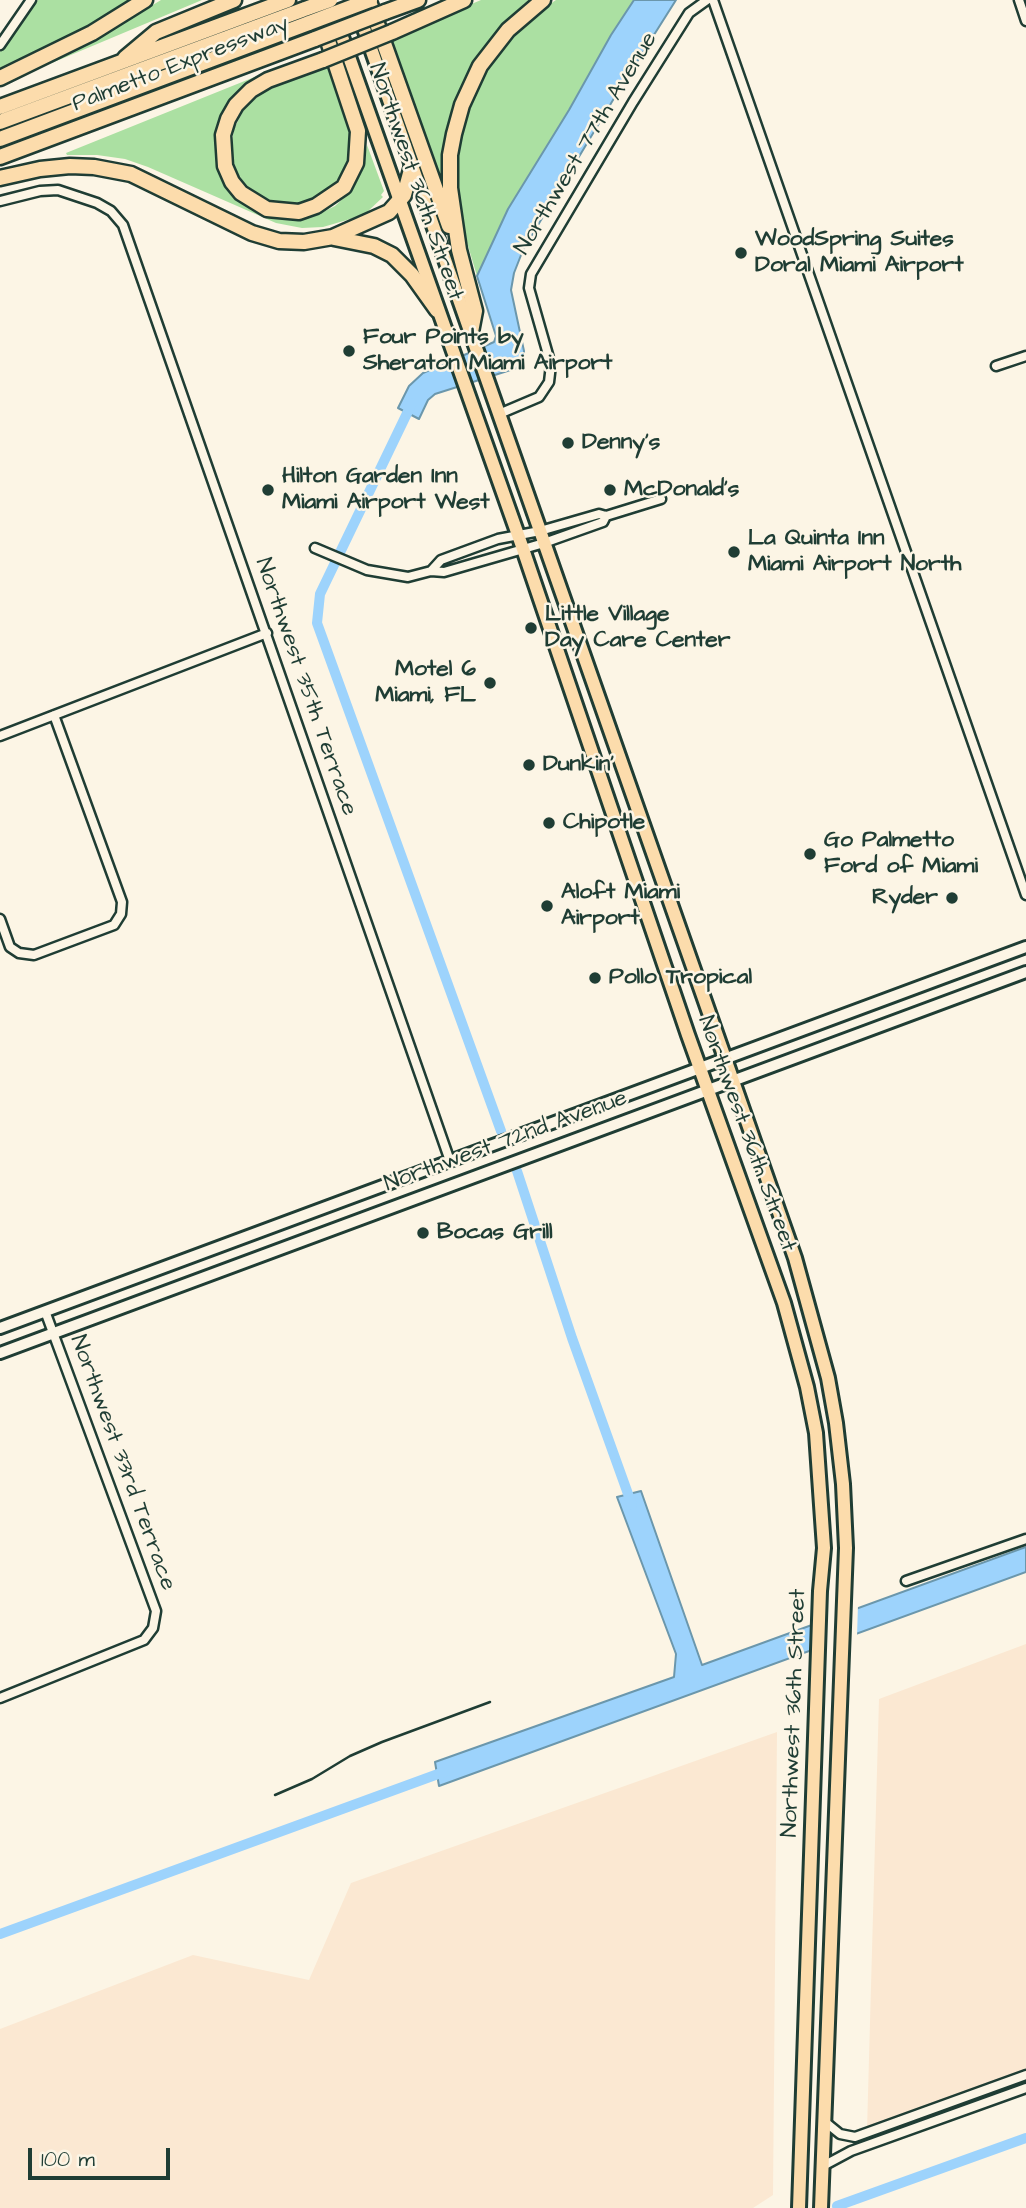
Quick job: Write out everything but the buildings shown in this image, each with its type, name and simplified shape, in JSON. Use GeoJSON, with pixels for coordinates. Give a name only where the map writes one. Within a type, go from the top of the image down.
{"type":"FeatureCollection","features":[{"type":"Feature","properties":{"kind":"highway"},"geometry":{"type":"LineString","coordinates":[[0,78],[92,33],[145,0]]}},
{"type":"Feature","properties":{"kind":"highway"},"geometry":{"type":"LineString","coordinates":[[113,67],[156,32],[234,0]]}},
{"type":"Feature","properties":{"kind":"highway","name":"Palmetto Expressway"},"geometry":{"type":"LineString","coordinates":[[0,107],[288,0]]}},
{"type":"Feature","properties":{"kind":"highway"},"geometry":{"type":"LineString","coordinates":[[0,139],[309,11],[329,0]]}},
{"type":"Feature","properties":{"kind":"highway"},"geometry":{"type":"LineString","coordinates":[[0,122],[309,11],[369,0],[459,250],[475,311],[471,332]]}},
{"type":"Feature","properties":{"kind":"highway","name":"Palmetto Expressway"},"geometry":{"type":"LineString","coordinates":[[0,158],[418,0]]}},
{"type":"Feature","properties":{"kind":"highway"},"geometry":{"type":"LineString","coordinates":[[309,11],[358,131],[356,163],[344,187],[316,206],[299,212],[267,209],[241,193],[232,182],[225,166],[223,135],[236,105],[251,90],[268,80],[323,60],[392,32],[464,0]]}},
{"type":"Feature","properties":{"kind":"highway"},"geometry":{"type":"LineString","coordinates":[[459,250],[450,176],[451,145],[458,116],[480,66],[496,43],[518,19],[543,0]]}},
{"type":"Feature","properties":{"kind":"highway"},"geometry":{"type":"LineString","coordinates":[[0,178],[40,169],[94,167],[131,174],[253,233],[279,241],[304,242],[333,237],[385,215],[400,202],[408,187],[412,166]]}},
{"type":"Feature","properties":{"kind":"highway"},"geometry":{"type":"LineString","coordinates":[[333,237],[374,246],[392,255],[412,275],[437,310]]}},
{"type":"Feature","properties":{"kind":"main road","name":"Northwest 36th Street"},"geometry":{"type":"LineString","coordinates":[[329,0],[523,549],[700,1067],[784,1303],[807,1387],[816,1433],[824,1548],[820,1591],[799,2208]]}},
{"type":"Feature","properties":{"kind":"main road","name":"Northwest 36th Street"},"geometry":{"type":"LineString","coordinates":[[354,0],[795,1258],[825,1364],[836,1423],[843,1484],[846,1548],[821,2208]]}},
{"type":"Feature","properties":{"kind":"main road"},"geometry":{"type":"LineString","coordinates":[[566,674],[587,667]]}},
{"type":"Feature","properties":{"kind":"main road","name":"Northwest 72nd Avenue"},"geometry":{"type":"LineString","coordinates":[[0,1328],[1026,947]]}},
{"type":"Feature","properties":{"kind":"main road","name":"Northwest 72nd Avenue"},"geometry":{"type":"LineString","coordinates":[[4,1350],[54,1334],[1026,972]]}},
{"type":"Feature","properties":{"kind":"main road"},"geometry":{"type":"LineString","coordinates":[[237,1240],[246,1261]]}},
{"type":"Feature","properties":{"kind":"street"},"geometry":{"type":"LineString","coordinates":[[0,45],[31,0]]}},
{"type":"Feature","properties":{"kind":"street","name":"Northwest 77th Avenue"},"geometry":{"type":"LineString","coordinates":[[499,414],[539,397],[549,382],[551,365],[528,288],[531,274],[689,13],[707,0]]}},
{"type":"Feature","properties":{"kind":"street"},"geometry":{"type":"LineString","coordinates":[[713,0],[1026,895]]}},
{"type":"Feature","properties":{"kind":"street"},"geometry":{"type":"LineString","coordinates":[[1019,0],[1026,21]]}},
{"type":"Feature","properties":{"kind":"street","name":"Northwest 35th Terrace"},"geometry":{"type":"LineString","coordinates":[[0,201],[40,191],[58,190],[97,203],[111,211],[122,225],[450,1161]]}},
{"type":"Feature","properties":{"kind":"street"},"geometry":{"type":"LineString","coordinates":[[996,366],[1026,356]]}},
{"type":"Feature","properties":{"kind":"street"},"geometry":{"type":"LineString","coordinates":[[315,548],[367,570],[408,577],[431,571],[444,572],[523,549],[542,537],[603,522],[606,516],[661,499]]}},
{"type":"Feature","properties":{"kind":"street"},"geometry":{"type":"LineString","coordinates":[[431,571],[441,559],[518,535],[542,537]]}},
{"type":"Feature","properties":{"kind":"street"},"geometry":{"type":"LineString","coordinates":[[0,736],[267,634]]}},
{"type":"Feature","properties":{"kind":"street"},"geometry":{"type":"LineString","coordinates":[[0,919],[10,947],[19,953],[34,955],[114,925],[121,914],[122,902],[54,715]]}},
{"type":"Feature","properties":{"kind":"street","name":"Northwest 33rd Terrace"},"geometry":{"type":"LineString","coordinates":[[0,1698],[144,1640],[153,1628],[156,1611],[46,1311]]}},
{"type":"Feature","properties":{"kind":"street"},"geometry":{"type":"LineString","coordinates":[[906,1581],[1026,1539]]}},
{"type":"Feature","properties":{"kind":"street"},"geometry":{"type":"LineString","coordinates":[[824,2121],[840,2134],[855,2137],[1026,2075]]}},
{"type":"Feature","properties":{"kind":"street"},"geometry":{"type":"LineString","coordinates":[[822,2166],[851,2151],[1026,2088]]}},
{"type":"Feature","properties":{"kind":"shaded area"},"geometry":{"type":"Polygon","coordinates":[[[1026,1644],[1026,2071],[867,2130],[879,1699],[1026,1644]]]}},
{"type":"Feature","properties":{"kind":"shaded area"},"geometry":{"type":"Polygon","coordinates":[[[777,1732],[773,2195],[753,2208],[0,2208],[0,2029],[193,1955],[309,1980],[351,1883],[777,1732]]]}},
{"type":"Feature","properties":{"kind":"green space"},"geometry":{"type":"Polygon","coordinates":[[[38,0],[132,0],[117,12],[0,69],[0,52],[38,0]]]}},
{"type":"Feature","properties":{"kind":"green space"},"geometry":{"type":"Polygon","coordinates":[[[161,0],[202,0],[47,65],[44,62],[100,37],[161,0]]]}},
{"type":"Feature","properties":{"kind":"green space"},"geometry":{"type":"Polygon","coordinates":[[[481,0],[529,0],[505,21],[485,46],[466,77],[452,106],[443,182],[440,183],[389,39],[481,0]]]}},
{"type":"Feature","properties":{"kind":"green space"},"geometry":{"type":"Polygon","coordinates":[[[556,0],[634,0],[508,209],[477,276],[466,239],[459,197],[457,165],[462,131],[482,79],[499,52],[518,30],[556,0]]]}},
{"type":"Feature","properties":{"kind":"green space"},"geometry":{"type":"Polygon","coordinates":[[[327,65],[350,132],[351,150],[344,171],[330,189],[311,201],[291,205],[270,203],[249,190],[235,170],[231,149],[234,129],[245,107],[265,91],[327,65]]]}},
{"type":"Feature","properties":{"kind":"green space"},"geometry":{"type":"Polygon","coordinates":[[[262,74],[263,76],[233,97],[217,130],[219,166],[237,198],[251,210],[274,218],[294,220],[315,216],[335,206],[351,191],[362,171],[367,145],[384,191],[381,195],[383,197],[364,215],[323,227],[302,228],[276,223],[125,159],[66,153],[262,74]]]}},
{"type":"Feature","properties":{"kind":"water"},"geometry":{"type":"Polygon","coordinates":[[[634,0],[676,0],[523,250],[511,290],[524,362],[520,367],[435,394],[428,400],[419,419],[398,408],[409,386],[423,373],[494,342],[496,336],[477,276],[508,209],[634,0]]]}},
{"type":"Feature","properties":{"kind":"water"},"geometry":{"type":"Polygon","coordinates":[[[641,1491],[702,1665],[1026,1547],[1026,1572],[439,1786],[435,1762],[674,1677],[676,1654],[617,1497],[641,1491]]]}},
{"type":"Feature","properties":{"kind":"pier"},"geometry":{"type":"Polygon","coordinates":[[[858,1604],[857,1637],[811,1654],[812,1621],[858,1604]]]}},
{"type":"Feature","properties":{"kind":"waterway"},"geometry":{"type":"LineString","coordinates":[[412,403],[320,594],[317,623],[501,1131]]}},
{"type":"Feature","properties":{"kind":"waterway"},"geometry":{"type":"LineString","coordinates":[[517,1171],[572,1338],[632,1505]]}},
{"type":"Feature","properties":{"kind":"waterway"},"geometry":{"type":"LineString","coordinates":[[0,1934],[449,1770]]}},
{"type":"Feature","properties":{"kind":"waterway"},"geometry":{"type":"LineString","coordinates":[[837,2206],[1026,2138]]}},
{"type":"Feature","properties":{"kind":"railway"},"geometry":{"type":"LineString","coordinates":[[275,1795],[382,1742],[490,1702]]}},
{"type":"Feature","properties":{"kind":"place","name":"WoodSpring Suites Doral Miami Airport"},"geometry":{"type":"Point","coordinates":[741,253]}},
{"type":"Feature","properties":{"kind":"place","name":"Four Points by Sheraton Miami Airport"},"geometry":{"type":"Point","coordinates":[349,351]}},
{"type":"Feature","properties":{"kind":"place","name":"Denny's"},"geometry":{"type":"Point","coordinates":[568,443]}},
{"type":"Feature","properties":{"kind":"place","name":"Hilton Garden Inn Miami Airport West"},"geometry":{"type":"Point","coordinates":[268,490]}},
{"type":"Feature","properties":{"kind":"place","name":"McDonald's"},"geometry":{"type":"Point","coordinates":[610,490]}},
{"type":"Feature","properties":{"kind":"place","name":"La Quinta Inn Miami Airport North"},"geometry":{"type":"Point","coordinates":[734,552]}},
{"type":"Feature","properties":{"kind":"place","name":"Little Village Day Care Center"},"geometry":{"type":"Point","coordinates":[531,628]}},
{"type":"Feature","properties":{"kind":"place","name":"Motel 6 Miami, FL"},"geometry":{"type":"Point","coordinates":[490,683]}},
{"type":"Feature","properties":{"kind":"place","name":"Dunkin'"},"geometry":{"type":"Point","coordinates":[529,765]}},
{"type":"Feature","properties":{"kind":"place","name":"Chipotle"},"geometry":{"type":"Point","coordinates":[549,823]}},
{"type":"Feature","properties":{"kind":"place","name":"Go Palmetto Ford of Miami"},"geometry":{"type":"Point","coordinates":[810,854]}},
{"type":"Feature","properties":{"kind":"place","name":"Ryder"},"geometry":{"type":"Point","coordinates":[952,898]}},
{"type":"Feature","properties":{"kind":"place","name":"Aloft Miami Airport"},"geometry":{"type":"Point","coordinates":[547,906]}},
{"type":"Feature","properties":{"kind":"place","name":"Pollo Tropical"},"geometry":{"type":"Point","coordinates":[595,978]}},
{"type":"Feature","properties":{"kind":"place","name":"Bocas Grill"},"geometry":{"type":"Point","coordinates":[423,1233]}}]}
